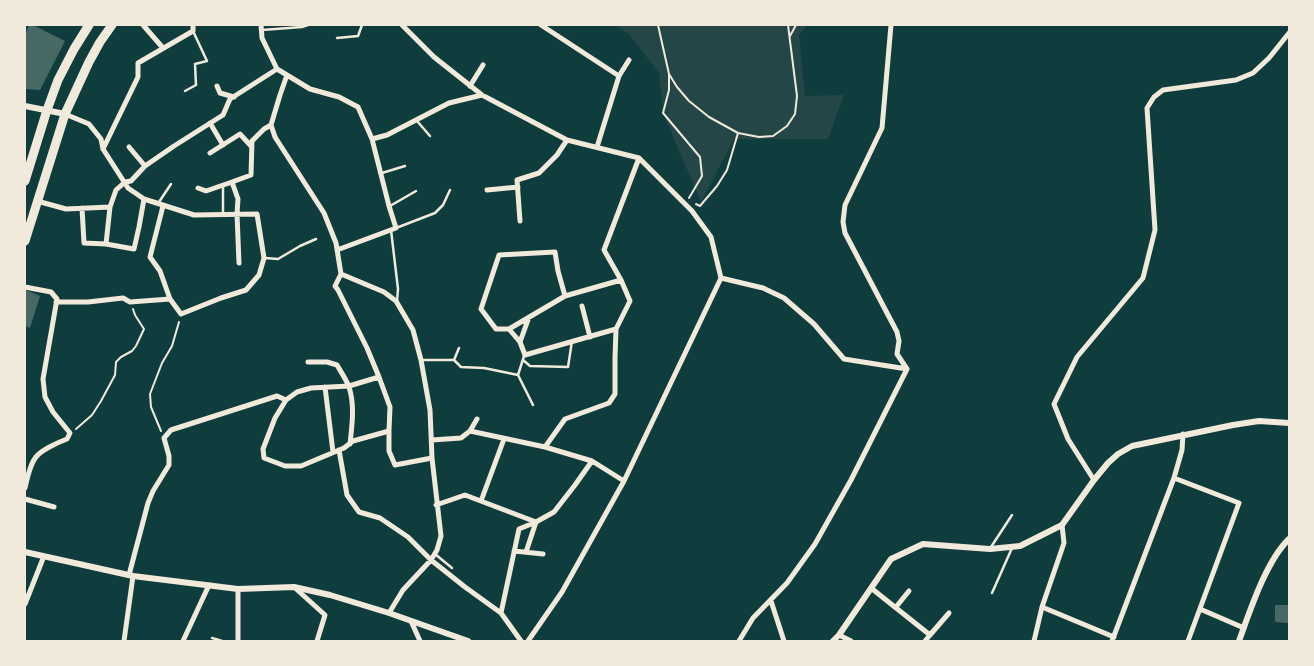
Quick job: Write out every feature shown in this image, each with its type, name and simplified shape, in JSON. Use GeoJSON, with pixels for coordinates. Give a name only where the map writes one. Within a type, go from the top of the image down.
{"type":"FeatureCollection","features":[{"type":"Feature","properties":{"kind":"highway"},"geometry":{"type":"LineString","coordinates":[[25,180],[58,80],[89,25]]}},
{"type":"Feature","properties":{"kind":"highway"},"geometry":{"type":"LineString","coordinates":[[25,241],[65,114],[89,62],[112,25]]}},
{"type":"Feature","properties":{"kind":"street"},"geometry":{"type":"LineString","coordinates":[[143,25],[163,48]]}},
{"type":"Feature","properties":{"kind":"street"},"geometry":{"type":"LineString","coordinates":[[402,25],[434,57],[482,96],[567,140],[640,158],[686,202],[711,237],[720,278],[624,481],[562,592],[528,641]]}},
{"type":"Feature","properties":{"kind":"street"},"geometry":{"type":"LineString","coordinates":[[541,25],[619,76]]}},
{"type":"Feature","properties":{"kind":"street"},"geometry":{"type":"LineString","coordinates":[[892,25],[882,128],[846,205],[843,222],[845,233],[897,332],[899,341],[897,354],[906,369]]}},
{"type":"Feature","properties":{"kind":"street"},"geometry":{"type":"LineString","coordinates":[[103,149],[138,77],[138,63],[193,28]]}},
{"type":"Feature","properties":{"kind":"street"},"geometry":{"type":"LineString","coordinates":[[261,28],[262,38],[277,69],[310,89],[339,97],[358,107],[372,139],[393,229],[337,250]]}},
{"type":"Feature","properties":{"kind":"street"},"geometry":{"type":"LineString","coordinates":[[1094,480],[1068,439],[1054,404],[1077,357],[1143,278],[1155,230],[1147,108],[1154,97],[1162,90],[1236,80],[1253,73],[1269,58],[1289,32]]}},
{"type":"Feature","properties":{"kind":"street"},"geometry":{"type":"LineString","coordinates":[[598,147],[619,76],[630,60]]}},
{"type":"Feature","properties":{"kind":"street"},"geometry":{"type":"LineString","coordinates":[[470,86],[483,65]]}},
{"type":"Feature","properties":{"kind":"street"},"geometry":{"type":"LineString","coordinates":[[106,244],[110,207],[116,190],[125,182],[131,180],[145,166],[223,115],[230,99],[277,69]]}},
{"type":"Feature","properties":{"kind":"street"},"geometry":{"type":"LineString","coordinates":[[287,75],[271,125],[275,137],[324,212],[336,243],[341,274],[335,286],[367,348],[390,407],[389,451],[395,465],[432,458]]}},
{"type":"Feature","properties":{"kind":"street"},"geometry":{"type":"LineString","coordinates":[[217,86],[220,93],[234,97]]}},
{"type":"Feature","properties":{"kind":"street"},"geometry":{"type":"LineString","coordinates":[[372,139],[387,136],[449,103],[482,96]]}},
{"type":"Feature","properties":{"kind":"street"},"geometry":{"type":"LineString","coordinates":[[25,106],[65,114],[89,124],[101,139],[103,149],[128,188],[144,199],[194,215],[257,214],[264,258],[259,275],[246,290],[181,314],[170,299],[160,271],[150,257],[160,205]]}},
{"type":"Feature","properties":{"kind":"street"},"geometry":{"type":"LineString","coordinates":[[210,123],[223,145]]}},
{"type":"Feature","properties":{"kind":"street"},"geometry":{"type":"LineString","coordinates":[[198,188],[206,191],[251,175],[252,141],[271,125]]}},
{"type":"Feature","properties":{"kind":"street"},"geometry":{"type":"LineString","coordinates":[[210,153],[240,134],[251,146]]}},
{"type":"Feature","properties":{"kind":"street"},"geometry":{"type":"LineString","coordinates":[[520,221],[518,180],[539,173],[557,155],[567,140]]}},
{"type":"Feature","properties":{"kind":"street"},"geometry":{"type":"LineString","coordinates":[[129,147],[145,166]]}},
{"type":"Feature","properties":{"kind":"street"},"geometry":{"type":"LineString","coordinates":[[545,447],[565,419],[609,403],[615,394],[616,329],[630,302],[621,280],[604,250],[640,158]]}},
{"type":"Feature","properties":{"kind":"street"},"geometry":{"type":"LineString","coordinates":[[232,182],[238,199],[239,263]]}},
{"type":"Feature","properties":{"kind":"street"},"geometry":{"type":"LineString","coordinates":[[487,190],[518,187]]}},
{"type":"Feature","properties":{"kind":"street"},"geometry":{"type":"LineString","coordinates":[[82,208],[84,243],[106,244],[134,249],[140,227],[144,199]]}},
{"type":"Feature","properties":{"kind":"street"},"geometry":{"type":"LineString","coordinates":[[37,202],[66,209],[110,207]]}},
{"type":"Feature","properties":{"kind":"street"},"geometry":{"type":"LineString","coordinates":[[565,296],[558,271],[556,252],[499,255],[481,309],[496,329],[509,329],[565,296],[621,280]]}},
{"type":"Feature","properties":{"kind":"street"},"geometry":{"type":"LineString","coordinates":[[341,274],[384,292],[396,301],[413,330],[421,360],[430,410],[436,505],[441,536],[431,560],[403,590],[389,613]]}},
{"type":"Feature","properties":{"kind":"street"},"geometry":{"type":"LineString","coordinates":[[720,278],[763,288],[784,298],[814,324],[844,359],[906,369]]}},
{"type":"Feature","properties":{"kind":"street"},"geometry":{"type":"LineString","coordinates":[[25,287],[51,292],[57,299],[43,379],[45,397],[53,412],[70,433],[67,439],[57,442],[36,457],[25,488]]}},
{"type":"Feature","properties":{"kind":"street"},"geometry":{"type":"LineString","coordinates":[[56,302],[88,302],[123,298],[130,302],[170,299]]}},
{"type":"Feature","properties":{"kind":"street"},"geometry":{"type":"LineString","coordinates":[[582,306],[590,336]]}},
{"type":"Feature","properties":{"kind":"street"},"geometry":{"type":"LineString","coordinates":[[520,342],[529,317]]}},
{"type":"Feature","properties":{"kind":"street"},"geometry":{"type":"LineString","coordinates":[[509,329],[520,342],[524,358],[572,341],[616,329]]}},
{"type":"Feature","properties":{"kind":"street"},"geometry":{"type":"LineString","coordinates":[[308,362],[327,362],[338,365],[349,386],[352,397],[353,420],[350,444]]}},
{"type":"Feature","properties":{"kind":"street"},"geometry":{"type":"LineString","coordinates":[[739,641],[753,618],[787,583],[815,544],[852,480],[906,369]]}},
{"type":"Feature","properties":{"kind":"street"},"geometry":{"type":"LineString","coordinates":[[379,377],[349,386],[311,388],[297,392],[286,400],[275,418],[263,449],[264,458],[285,466],[301,466],[339,450],[353,441],[390,431]]}},
{"type":"Feature","properties":{"kind":"street"},"geometry":{"type":"LineString","coordinates":[[325,387],[333,452]]}},
{"type":"Feature","properties":{"kind":"street"},"geometry":{"type":"LineString","coordinates":[[124,641],[131,575],[148,503],[169,465],[169,456],[164,438],[171,430],[277,396],[286,400]]}},
{"type":"Feature","properties":{"kind":"street"},"geometry":{"type":"LineString","coordinates":[[432,440],[460,438],[470,431],[477,419]]}},
{"type":"Feature","properties":{"kind":"street"},"geometry":{"type":"LineString","coordinates":[[833,641],[891,559],[923,544],[990,549],[1020,546],[1062,525],[1108,463],[1118,454],[1132,446],[1183,434],[1259,421],[1289,423]]}},
{"type":"Feature","properties":{"kind":"street"},"geometry":{"type":"LineString","coordinates":[[470,431],[545,447],[592,461],[624,481]]}},
{"type":"Feature","properties":{"kind":"street"},"geometry":{"type":"LineString","coordinates":[[1042,607],[1113,639],[1174,478],[1182,450],[1183,434]]}},
{"type":"Feature","properties":{"kind":"street"},"geometry":{"type":"LineString","coordinates":[[481,501],[504,439]]}},
{"type":"Feature","properties":{"kind":"street"},"geometry":{"type":"LineString","coordinates":[[339,450],[347,495],[359,512],[380,518],[408,537],[431,560],[501,613],[521,641]]}},
{"type":"Feature","properties":{"kind":"street"},"geometry":{"type":"LineString","coordinates":[[501,613],[519,529],[554,512],[576,486],[592,461]]}},
{"type":"Feature","properties":{"kind":"street"},"geometry":{"type":"LineString","coordinates":[[1174,478],[1239,502],[1188,641]]}},
{"type":"Feature","properties":{"kind":"street"},"geometry":{"type":"LineString","coordinates":[[436,505],[465,495],[536,522]]}},
{"type":"Feature","properties":{"kind":"street"},"geometry":{"type":"LineString","coordinates":[[25,499],[54,507]]}},
{"type":"Feature","properties":{"kind":"street"},"geometry":{"type":"LineString","coordinates":[[526,552],[536,522]]}},
{"type":"Feature","properties":{"kind":"street"},"geometry":{"type":"LineString","coordinates":[[1034,641],[1042,607],[1064,543],[1062,525]]}},
{"type":"Feature","properties":{"kind":"street"},"geometry":{"type":"LineString","coordinates":[[1239,641],[1264,577],[1289,539]]}},
{"type":"Feature","properties":{"kind":"street"},"geometry":{"type":"LineString","coordinates":[[514,551],[543,554]]}},
{"type":"Feature","properties":{"kind":"street"},"geometry":{"type":"LineString","coordinates":[[25,552],[131,575],[238,589],[294,587],[330,595],[389,613],[468,641]]}},
{"type":"Feature","properties":{"kind":"street"},"geometry":{"type":"LineString","coordinates":[[25,604],[44,556]]}},
{"type":"Feature","properties":{"kind":"street"},"geometry":{"type":"LineString","coordinates":[[182,641],[209,585]]}},
{"type":"Feature","properties":{"kind":"street"},"geometry":{"type":"LineString","coordinates":[[294,587],[325,615],[317,641]]}},
{"type":"Feature","properties":{"kind":"street"},"geometry":{"type":"LineString","coordinates":[[871,588],[930,635]]}},
{"type":"Feature","properties":{"kind":"street"},"geometry":{"type":"LineString","coordinates":[[238,589],[238,641]]}},
{"type":"Feature","properties":{"kind":"street"},"geometry":{"type":"LineString","coordinates":[[896,607],[909,591]]}},
{"type":"Feature","properties":{"kind":"street"},"geometry":{"type":"LineString","coordinates":[[771,601],[784,641]]}},
{"type":"Feature","properties":{"kind":"street"},"geometry":{"type":"LineString","coordinates":[[1200,609],[1244,628]]}},
{"type":"Feature","properties":{"kind":"street"},"geometry":{"type":"LineString","coordinates":[[925,641],[949,613]]}},
{"type":"Feature","properties":{"kind":"street"},"geometry":{"type":"LineString","coordinates":[[411,621],[420,641]]}},
{"type":"Feature","properties":{"kind":"street"},"geometry":{"type":"LineString","coordinates":[[839,635],[850,641]]}},
{"type":"Feature","properties":{"kind":"lane"},"geometry":{"type":"LineString","coordinates":[[261,28],[302,27],[308,25]]}},
{"type":"Feature","properties":{"kind":"lane"},"geometry":{"type":"LineString","coordinates":[[337,38],[358,36],[362,25]]}},
{"type":"Feature","properties":{"kind":"lane"},"geometry":{"type":"LineString","coordinates":[[185,91],[196,85],[195,64],[207,61],[193,28]]}},
{"type":"Feature","properties":{"kind":"lane"},"geometry":{"type":"LineString","coordinates":[[417,121],[430,136]]}},
{"type":"Feature","properties":{"kind":"lane"},"geometry":{"type":"LineString","coordinates":[[380,173],[405,166]]}},
{"type":"Feature","properties":{"kind":"lane"},"geometry":{"type":"LineString","coordinates":[[160,205],[172,184]]}},
{"type":"Feature","properties":{"kind":"lane"},"geometry":{"type":"LineString","coordinates":[[223,185],[223,215]]}},
{"type":"Feature","properties":{"kind":"lane"},"geometry":{"type":"LineString","coordinates":[[396,301],[398,290],[393,229],[435,213],[443,205],[450,190]]}},
{"type":"Feature","properties":{"kind":"lane"},"geometry":{"type":"LineString","coordinates":[[389,206],[416,191]]}},
{"type":"Feature","properties":{"kind":"lane"},"geometry":{"type":"LineString","coordinates":[[264,258],[278,259],[316,239]]}},
{"type":"Feature","properties":{"kind":"lane"},"geometry":{"type":"LineString","coordinates":[[524,358],[530,366],[568,367],[572,341]]}},
{"type":"Feature","properties":{"kind":"lane"},"geometry":{"type":"LineString","coordinates":[[454,360],[459,348]]}},
{"type":"Feature","properties":{"kind":"lane"},"geometry":{"type":"LineString","coordinates":[[524,358],[518,375],[533,405]]}},
{"type":"Feature","properties":{"kind":"lane"},"geometry":{"type":"LineString","coordinates":[[421,360],[454,360],[461,367],[484,368],[518,375]]}},
{"type":"Feature","properties":{"kind":"lane"},"geometry":{"type":"LineString","coordinates":[[990,549],[1012,516]]}},
{"type":"Feature","properties":{"kind":"lane"},"geometry":{"type":"LineString","coordinates":[[992,593],[1013,546]]}},
{"type":"Feature","properties":{"kind":"lane"},"geometry":{"type":"LineString","coordinates":[[435,554],[452,568]]}},
{"type":"Feature","properties":{"kind":"lane"},"geometry":{"type":"LineString","coordinates":[[212,638],[222,641]]}},
{"type":"Feature","properties":{"kind":"path"},"geometry":{"type":"LineString","coordinates":[[658,25],[669,74],[669,90],[663,113],[700,157],[702,176],[686,202],[700,206],[717,186],[727,170],[738,133]]}},
{"type":"Feature","properties":{"kind":"path"},"geometry":{"type":"LineString","coordinates":[[669,74],[689,101],[709,117],[738,133],[759,138],[773,136],[787,126],[795,114],[797,96],[788,25]]}},
{"type":"Feature","properties":{"kind":"path"},"geometry":{"type":"LineString","coordinates":[[790,37],[796,25]]}},
{"type":"Feature","properties":{"kind":"path"},"geometry":{"type":"LineString","coordinates":[[70,433],[92,415],[115,375],[116,362],[132,351],[144,329],[135,315],[130,302]]}},
{"type":"Feature","properties":{"kind":"path"},"geometry":{"type":"LineString","coordinates":[[164,438],[151,407],[150,394],[162,363],[172,346],[181,314]]}},
{"type":"Feature","properties":{"kind":"shaded area"},"geometry":{"type":"Polygon","coordinates":[[[614,25],[807,25],[799,35],[805,96],[844,95],[828,139],[734,139],[701,202],[663,113],[659,73],[629,34],[614,25]]]}},
{"type":"Feature","properties":{"kind":"building"},"geometry":{"type":"Polygon","coordinates":[[[29,25],[33,25],[65,41],[40,90],[25,89],[25,35],[29,25]]]}},
{"type":"Feature","properties":{"kind":"building"},"geometry":{"type":"Polygon","coordinates":[[[26,290],[40,296],[30,328],[25,326],[26,290]]]}},
{"type":"Feature","properties":{"kind":"building"},"geometry":{"type":"Polygon","coordinates":[[[1275,605],[1289,605],[1289,623],[1275,622],[1275,605]]]}}]}
